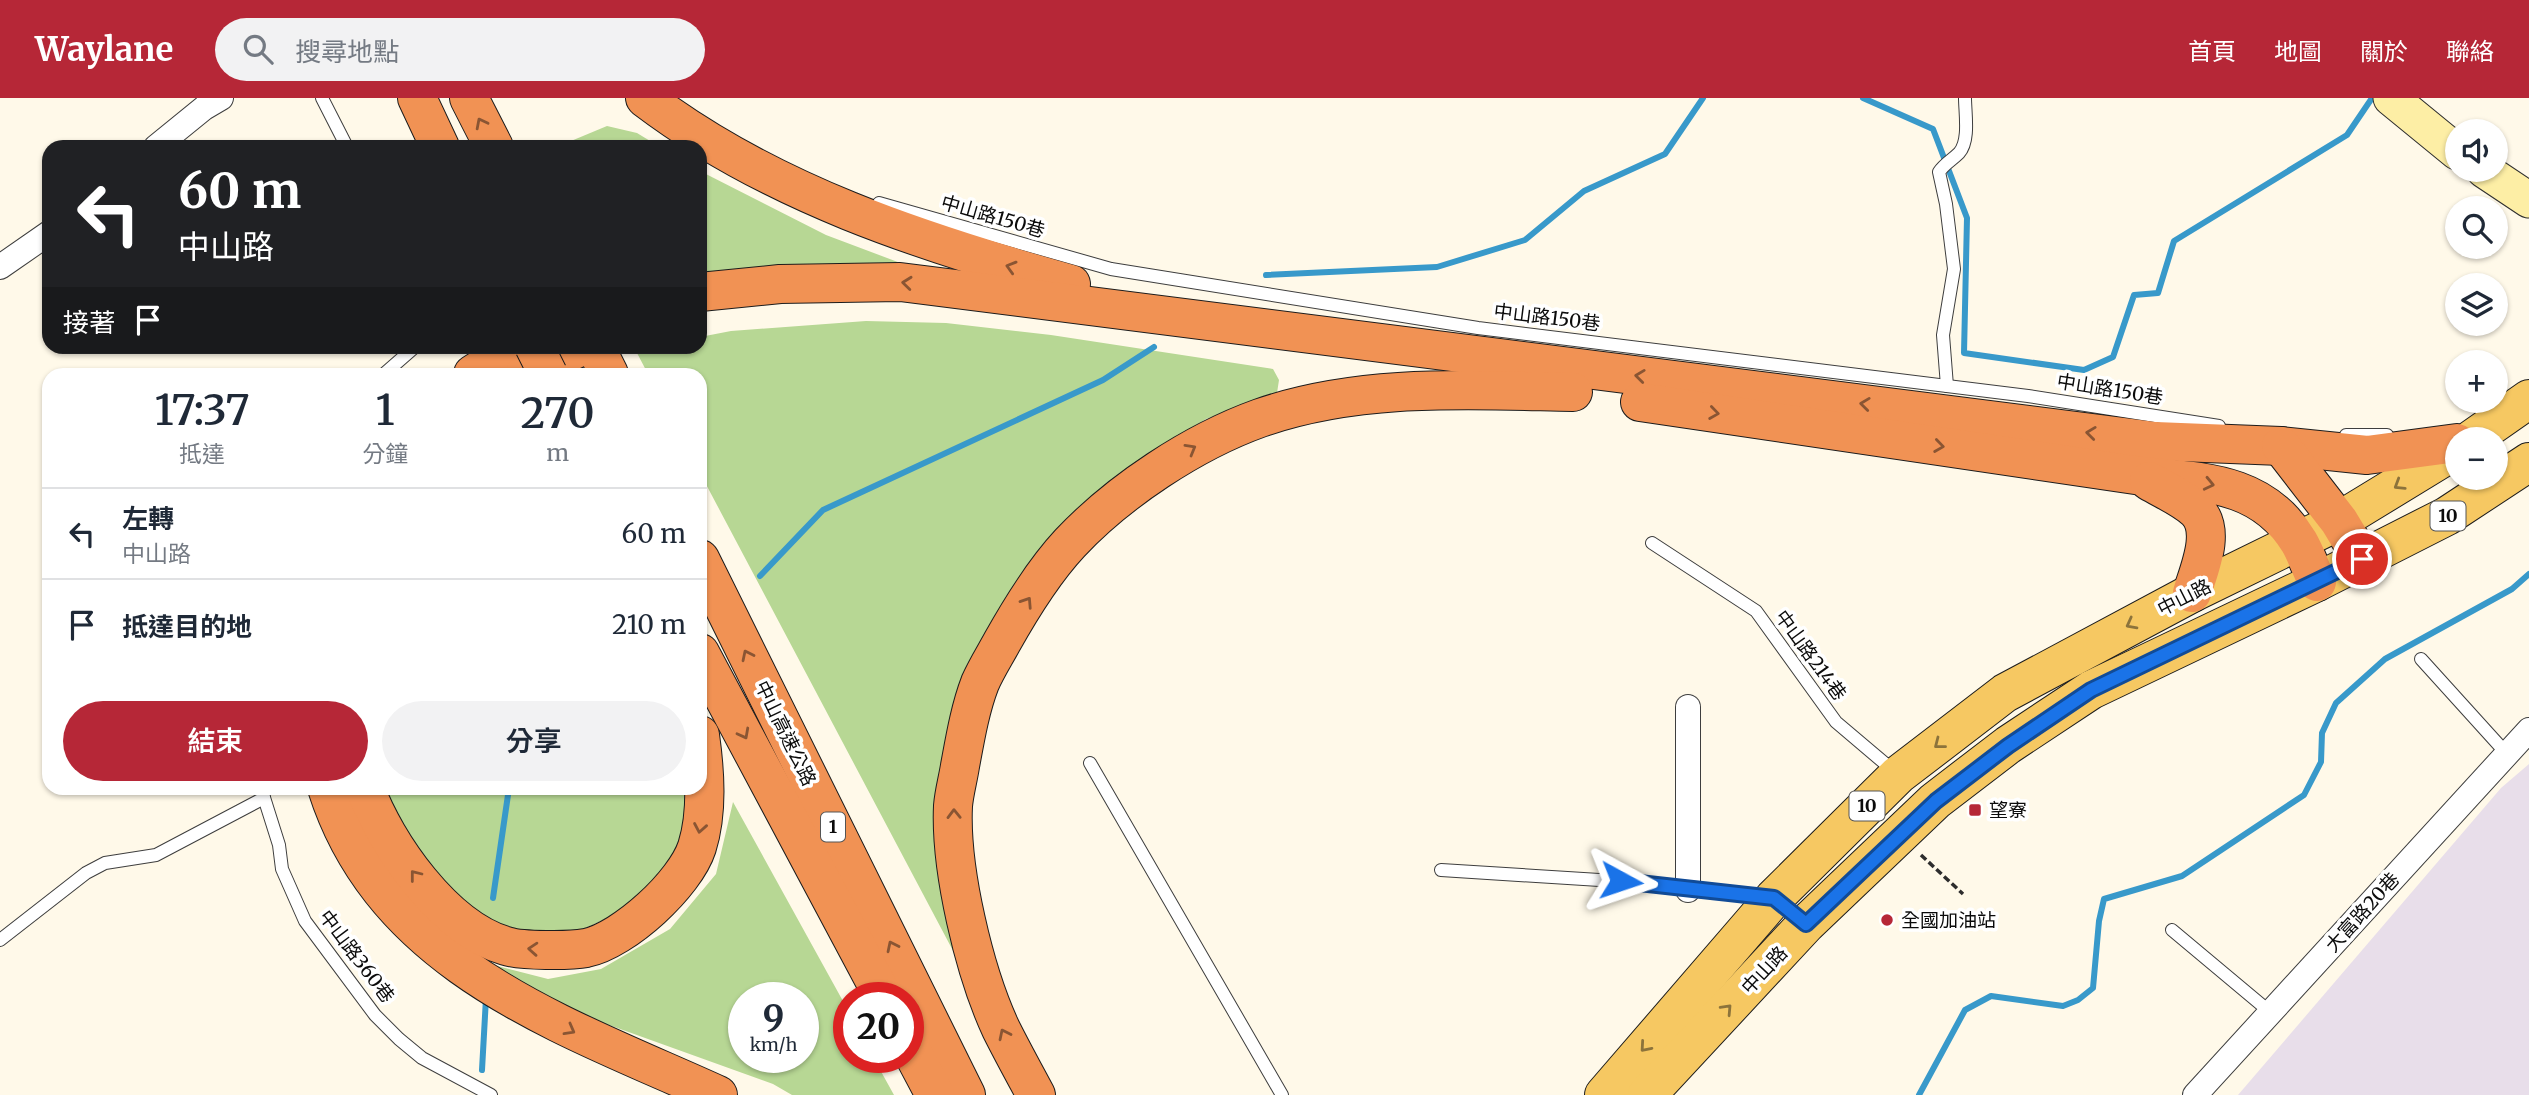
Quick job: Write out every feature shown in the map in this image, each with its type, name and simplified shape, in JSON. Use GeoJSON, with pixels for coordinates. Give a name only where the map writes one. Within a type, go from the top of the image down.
{"type":"FeatureCollection","features":[{"type":"Feature","properties":{"kind":"highway"},"geometry":{"type":"LineString","coordinates":[[417,98],[437,140]]}},
{"type":"Feature","properties":{"kind":"highway"},"geometry":{"type":"LineString","coordinates":[[469,98],[490,140]]}},
{"type":"Feature","properties":{"kind":"highway"},"geometry":{"type":"LineString","coordinates":[[645,98],[667,115],[737,158],[810,194],[879,223],[964,254],[1146,305],[1170,316]]}},
{"type":"Feature","properties":{"kind":"highway"},"geometry":{"type":"LineString","coordinates":[[707,291],[780,284],[900,282],[1170,316],[2135,453],[2261,500],[2300,542],[2317,582]]}},
{"type":"Feature","properties":{"kind":"highway"},"geometry":{"type":"LineString","coordinates":[[707,319],[753,311],[846,308],[980,312],[1573,392],[2135,453],[2278,438],[2367,456],[2445,443]]}},
{"type":"Feature","properties":{"kind":"highway"},"geometry":{"type":"LineString","coordinates":[[482,368],[511,354]]}},
{"type":"Feature","properties":{"kind":"highway"},"geometry":{"type":"LineString","coordinates":[[537,368],[566,354]]}},
{"type":"Feature","properties":{"kind":"highway"},"geometry":{"type":"LineString","coordinates":[[1036,1095],[1000,1027],[975,957],[960,881],[953,806],[966,736],[980,682],[1040,582],[1070,543],[1153,472],[1198,445],[1261,418],[1326,401],[1407,392],[1573,392]]}},
{"type":"Feature","properties":{"kind":"highway"},"geometry":{"type":"LineString","coordinates":[[2278,438],[2339,522],[2362,559]]}},
{"type":"Feature","properties":{"kind":"highway"},"geometry":{"type":"LineString","coordinates":[[2135,453],[2197,511],[2205,527],[2204,557],[2192,593]]}},
{"type":"Feature","properties":{"kind":"highway","name":"中山高速公路"},"geometry":{"type":"LineString","coordinates":[[707,573],[966,1095]]}},
{"type":"Feature","properties":{"kind":"highway","name":"中山高速公路"},"geometry":{"type":"LineString","coordinates":[[707,666],[875,982]]}},
{"type":"Feature","properties":{"kind":"highway"},"geometry":{"type":"LineString","coordinates":[[329,795],[359,859],[385,895],[411,925],[463,969],[580,1035],[718,1095]]}},
{"type":"Feature","properties":{"kind":"highway"},"geometry":{"type":"LineString","coordinates":[[368,795],[373,810],[406,863],[440,906],[462,925],[506,947],[542,949],[586,948],[623,932],[658,903],[681,876],[697,848],[703,795]]}},
{"type":"Feature","properties":{"kind":"highway"},"geometry":{"type":"LineString","coordinates":[[923,1073],[935,1095]]}},
{"type":"Feature","properties":{"kind":"main road"},"geometry":{"type":"LineString","coordinates":[[2489,427],[2529,399]]}},
{"type":"Feature","properties":{"kind":"main road","name":"中山路"},"geometry":{"type":"LineString","coordinates":[[1604,1095],[1774,898],[1898,775],[2006,693],[2192,593],[2339,522],[2445,456]]}},
{"type":"Feature","properties":{"kind":"main road","name":"中山路"},"geometry":{"type":"LineString","coordinates":[[1647,1095],[1806,924],[1936,801],[1987,761],[2091,690],[2317,582],[2447,516],[2529,462]]}},
{"type":"Feature","properties":{"kind":"street"},"geometry":{"type":"LineString","coordinates":[[165,140],[220,98]]}},
{"type":"Feature","properties":{"kind":"street"},"geometry":{"type":"LineString","coordinates":[[2391,98],[2445,142]]}},
{"type":"Feature","properties":{"kind":"street"},"geometry":{"type":"LineString","coordinates":[[2502,182],[2529,200]]}},
{"type":"Feature","properties":{"kind":"street"},"geometry":{"type":"LineString","coordinates":[[0,267],[42,238]]}},
{"type":"Feature","properties":{"kind":"street"},"geometry":{"type":"LineString","coordinates":[[1688,708],[1688,890]]}},
{"type":"Feature","properties":{"kind":"street","name":"大富路20巷"},"geometry":{"type":"LineString","coordinates":[[2195,1095],[2529,730]]}},
{"type":"Feature","properties":{"kind":"lane"},"geometry":{"type":"LineString","coordinates":[[322,98],[343,140]]}},
{"type":"Feature","properties":{"kind":"lane"},"geometry":{"type":"LineString","coordinates":[[667,98],[746,152],[782,166]]}},
{"type":"Feature","properties":{"kind":"lane"},"geometry":{"type":"LineString","coordinates":[[1947,386],[1943,335],[1954,270],[1946,204],[1938,172],[1945,163],[1961,152],[1965,136],[1965,98]]}},
{"type":"Feature","properties":{"kind":"lane","name":"中山路150巷"},"geometry":{"type":"LineString","coordinates":[[867,199],[1111,269],[1478,328],[2028,396],[2135,453],[2230,428]]}},
{"type":"Feature","properties":{"kind":"lane"},"geometry":{"type":"LineString","coordinates":[[391,368],[407,354]]}},
{"type":"Feature","properties":{"kind":"lane"},"geometry":{"type":"LineString","coordinates":[[2337,435],[2445,440]]}},
{"type":"Feature","properties":{"kind":"lane","name":"中山路214巷"},"geometry":{"type":"LineString","coordinates":[[1652,543],[1756,611],[1836,722],[1898,775]]}},
{"type":"Feature","properties":{"kind":"lane"},"geometry":{"type":"LineString","coordinates":[[2421,659],[2507,754]]}},
{"type":"Feature","properties":{"kind":"lane"},"geometry":{"type":"LineString","coordinates":[[1090,763],[1282,1095]]}},
{"type":"Feature","properties":{"kind":"lane"},"geometry":{"type":"LineString","coordinates":[[0,940],[86,873],[105,863],[156,855],[259,795]]}},
{"type":"Feature","properties":{"kind":"lane","name":"中山路360巷"},"geometry":{"type":"LineString","coordinates":[[263,795],[279,845],[282,869],[305,921],[375,1015],[399,1039],[464,1089],[491,1095]]}},
{"type":"Feature","properties":{"kind":"lane"},"geometry":{"type":"LineString","coordinates":[[1441,870],[1647,883],[1688,890],[1774,898],[1806,924]]}},
{"type":"Feature","properties":{"kind":"lane"},"geometry":{"type":"LineString","coordinates":[[2172,930],[2270,1012]]}},
{"type":"Feature","properties":{"kind":"lane"},"geometry":{"type":"LineString","coordinates":[[1662,1095],[1693,1047]]}},
{"type":"Feature","properties":{"kind":"path"},"geometry":{"type":"LineString","coordinates":[[1899,835],[1963,894]]}},
{"type":"Feature","properties":{"kind":"shaded area"},"geometry":{"type":"Polygon","coordinates":[[[2529,764],[2529,1095],[2238,1095],[2501,788],[2529,764]]]}},
{"type":"Feature","properties":{"kind":"green space"},"geometry":{"type":"Polygon","coordinates":[[[607,126],[637,133],[648,140],[573,140],[607,126]]]}},
{"type":"Feature","properties":{"kind":"green space"},"geometry":{"type":"Polygon","coordinates":[[[707,175],[826,235],[927,273],[707,280],[707,175]]]}},
{"type":"Feature","properties":{"kind":"green space"},"geometry":{"type":"Polygon","coordinates":[[[866,321],[946,323],[1051,335],[1273,369],[1279,380],[1277,393],[1206,419],[1140,459],[964,691],[968,979],[707,486],[707,368],[645,368],[638,354],[707,354],[707,336],[731,331],[866,321]]]}},
{"type":"Feature","properties":{"kind":"green space"},"geometry":{"type":"Polygon","coordinates":[[[382,795],[693,795],[690,820],[671,857],[635,905],[575,933],[516,933],[463,913],[425,870],[382,795]]]}},
{"type":"Feature","properties":{"kind":"green space"},"geometry":{"type":"Polygon","coordinates":[[[733,802],[833,983],[833,1073],[882,1073],[894,1095],[792,1095],[773,1084],[742,1073],[819,1073],[819,982],[728,982],[728,1068],[584,1016],[462,957],[548,979],[601,969],[670,929],[716,874],[733,802]]]}},
{"type":"Feature","properties":{"kind":"waterway"},"geometry":{"type":"LineString","coordinates":[[1266,275],[1437,267],[1525,240],[1584,191],[1665,154],[1703,98]]}},
{"type":"Feature","properties":{"kind":"waterway"},"geometry":{"type":"LineString","coordinates":[[1863,98],[1933,129],[1967,218],[1964,353],[2084,370],[2113,357],[2134,295],[2158,293],[2174,241],[2347,135],[2372,98]]}},
{"type":"Feature","properties":{"kind":"waterway"},"geometry":{"type":"LineString","coordinates":[[760,576],[823,510],[1103,380],[1154,347]]}},
{"type":"Feature","properties":{"kind":"waterway"},"geometry":{"type":"LineString","coordinates":[[1919,1095],[1965,1010],[1991,996],[2063,1006],[2078,1000],[2093,988],[2099,921],[2104,899],[2182,876],[2304,795],[2321,762],[2322,733],[2336,703],[2385,659],[2512,589],[2529,574]]}},
{"type":"Feature","properties":{"kind":"waterway"},"geometry":{"type":"LineString","coordinates":[[493,898],[508,795]]}},
{"type":"Feature","properties":{"kind":"waterway"},"geometry":{"type":"LineString","coordinates":[[482,1070],[486,998]]}},
{"type":"Feature","properties":{"kind":"place","name":"望寮"},"geometry":{"type":"Point","coordinates":[1975,810]}},
{"type":"Feature","properties":{"kind":"place","name":"全國加油站"},"geometry":{"type":"Point","coordinates":[1887,920]}},
{"type":"Feature","properties":{"kind":"route"},"geometry":{"type":"LineString","coordinates":[[1621,881],[1774,898],[1806,924],[1936,801],[2008,746],[2091,690],[2362,559]]}}]}
